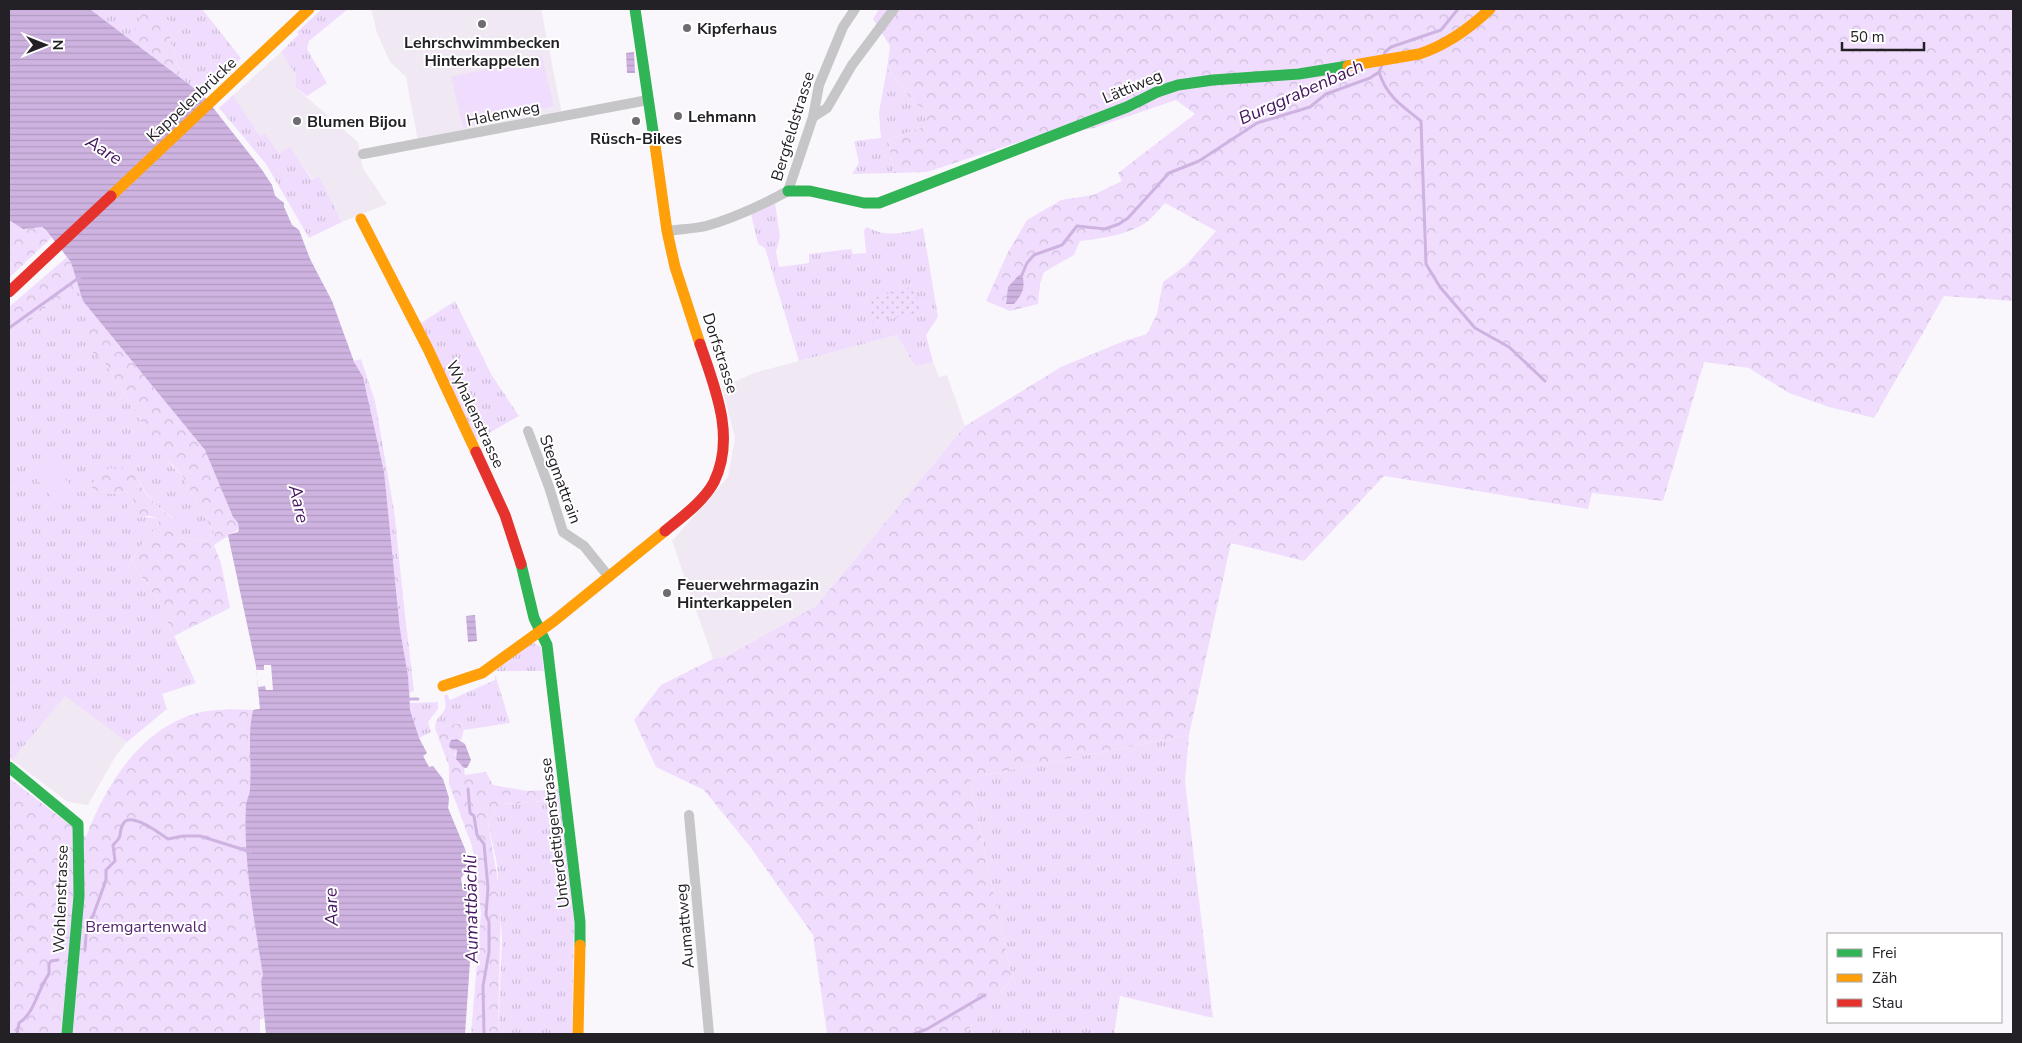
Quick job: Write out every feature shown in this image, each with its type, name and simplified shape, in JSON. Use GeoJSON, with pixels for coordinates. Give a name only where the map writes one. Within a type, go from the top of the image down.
{"type":"FeatureCollection","features":[{"type":"Feature","properties":{"kind":"street","name":"Kappelenbrücke"},"geometry":{"type":"LineString","coordinates":[[9,292],[309,9]]}},
{"type":"Feature","properties":{"kind":"street","name":"Dorfstrasse"},"geometry":{"type":"LineString","coordinates":[[442,686],[482,673],[609,577],[697,503],[712,483],[719,468],[724,450],[724,421],[717,391],[675,267],[667,231],[635,9]]}},
{"type":"Feature","properties":{"kind":"street","name":"Bergfeldstrasse"},"geometry":{"type":"LineString","coordinates":[[667,231],[698,227],[721,221],[788,191],[813,118],[822,77],[843,27],[855,9]]}},
{"type":"Feature","properties":{"kind":"street"},"geometry":{"type":"LineString","coordinates":[[813,118],[827,108],[852,65],[894,9]]}},
{"type":"Feature","properties":{"kind":"street","name":"Lättiweg"},"geometry":{"type":"LineString","coordinates":[[788,191],[810,190],[864,203],[879,203],[1127,107],[1157,92],[1178,85],[1213,80],[1299,74],[1392,60],[1437,49],[1468,29],[1490,9]]}},
{"type":"Feature","properties":{"kind":"street","name":"Halenweg"},"geometry":{"type":"LineString","coordinates":[[363,154],[648,100]]}},
{"type":"Feature","properties":{"kind":"street","name":"Wyhalenstrasse"},"geometry":{"type":"LineString","coordinates":[[360,219],[428,350],[506,516],[518,554],[534,618],[540,631]]}},
{"type":"Feature","properties":{"kind":"street","name":"Stegmattrain"},"geometry":{"type":"LineString","coordinates":[[528,431],[549,487],[563,532],[584,546],[609,577]]}},
{"type":"Feature","properties":{"kind":"street","name":"Unterdettigenstrasse"},"geometry":{"type":"LineString","coordinates":[[540,631],[547,645],[578,898],[580,949],[578,1034]]}},
{"type":"Feature","properties":{"kind":"street","name":"Wohlenstrasse"},"geometry":{"type":"LineString","coordinates":[[9,767],[78,824],[79,896],[67,1034]]}},
{"type":"Feature","properties":{"kind":"street","name":"Aumattweg"},"geometry":{"type":"LineString","coordinates":[[689,815],[709,1034]]}},
{"type":"Feature","properties":{"kind":"shaded area"},"geometry":{"type":"Polygon","coordinates":[[[371,9],[541,9],[562,114],[418,142],[406,77],[390,62],[377,33],[371,9]]]}},
{"type":"Feature","properties":{"kind":"shaded area"},"geometry":{"type":"Polygon","coordinates":[[[281,52],[296,75],[295,87],[358,142],[363,168],[387,204],[342,222],[319,176],[313,180],[290,148],[279,155],[265,133],[260,136],[233,95],[281,52]]]}},
{"type":"Feature","properties":{"kind":"shaded area"},"geometry":{"type":"Polygon","coordinates":[[[897,335],[915,366],[933,362],[939,377],[947,375],[965,426],[816,606],[727,656],[713,659],[672,541],[728,477],[735,438],[722,387],[754,373],[897,335]]]}},
{"type":"Feature","properties":{"kind":"shaded area"},"geometry":{"type":"Polygon","coordinates":[[[65,695],[127,742],[115,757],[88,805],[68,802],[12,760],[65,695]]]}},
{"type":"Feature","properties":{"kind":"green space"},"geometry":{"type":"Polygon","coordinates":[[[9,9],[202,9],[241,58],[203,95],[262,170],[272,185],[275,196],[284,203],[292,225],[299,230],[310,259],[332,301],[354,361],[361,359],[375,401],[395,517],[399,559],[393,560],[398,606],[404,606],[414,691],[410,692],[410,703],[438,702],[438,709],[428,722],[431,732],[419,738],[427,753],[423,756],[429,767],[433,766],[443,779],[449,798],[448,808],[465,849],[469,867],[461,878],[465,891],[470,893],[472,931],[465,1034],[266,1034],[246,802],[253,710],[260,709],[256,666],[228,535],[238,532],[239,529],[212,464],[84,326],[88,346],[94,354],[103,360],[138,416],[145,431],[174,468],[182,475],[215,535],[206,541],[177,537],[175,518],[153,502],[138,479],[117,494],[125,491],[131,494],[134,502],[129,505],[140,517],[157,518],[159,524],[157,529],[150,533],[131,561],[157,599],[196,683],[162,694],[167,709],[127,742],[65,696],[12,760],[9,757],[9,333],[29,322],[51,303],[68,296],[71,262],[42,227],[23,229],[9,220],[9,9]],[[144,11],[182,79],[170,40],[170,21],[144,11]]]}},
{"type":"Feature","properties":{"kind":"green space"},"geometry":{"type":"Polygon","coordinates":[[[322,9],[348,9],[309,41],[307,49],[327,83],[307,96],[295,87],[296,75],[281,52],[299,34],[297,32],[322,9]]]}},
{"type":"Feature","properties":{"kind":"green space"},"geometry":{"type":"Polygon","coordinates":[[[879,9],[2013,9],[2013,301],[1944,296],[1874,418],[1829,407],[1789,393],[1749,368],[1704,362],[1663,501],[1592,493],[1588,509],[1384,476],[1304,561],[1231,543],[1189,735],[969,778],[1012,979],[964,1034],[827,1034],[813,935],[751,848],[704,790],[656,767],[634,720],[661,685],[713,659],[727,656],[816,606],[965,426],[1061,367],[1124,341],[1147,334],[1157,314],[1163,282],[1186,265],[1216,231],[1165,203],[1141,226],[1125,233],[1080,241],[1074,255],[1044,272],[1040,284],[1038,304],[1010,311],[986,301],[1008,252],[1027,220],[1061,200],[1093,195],[1122,181],[1118,173],[1195,114],[1176,100],[1094,128],[1022,141],[927,172],[894,173],[888,140],[925,126],[925,109],[915,104],[887,68],[890,46],[873,19],[879,9]]]}},
{"type":"Feature","properties":{"kind":"green space"},"geometry":{"type":"Polygon","coordinates":[[[144,10],[170,21],[170,40],[182,79],[130,39],[144,10]]]}},
{"type":"Feature","properties":{"kind":"green space"},"geometry":{"type":"Polygon","coordinates":[[[542,56],[554,106],[463,128],[451,77],[542,56]]]}},
{"type":"Feature","properties":{"kind":"green space"},"geometry":{"type":"Polygon","coordinates":[[[887,68],[915,104],[925,109],[925,126],[888,140],[894,173],[852,174],[859,163],[854,141],[881,138],[879,113],[887,68]]]}},
{"type":"Feature","properties":{"kind":"green space"},"geometry":{"type":"Polygon","coordinates":[[[233,95],[260,136],[265,133],[279,154],[290,147],[312,180],[319,176],[342,222],[309,238],[266,164],[219,108],[233,95]]]}},
{"type":"Feature","properties":{"kind":"green space"},"geometry":{"type":"Polygon","coordinates":[[[775,203],[780,237],[776,252],[779,267],[809,263],[809,254],[851,249],[853,254],[866,253],[864,230],[867,227],[880,232],[894,234],[923,228],[938,317],[926,335],[933,362],[915,366],[897,335],[799,361],[765,248],[758,244],[751,214],[775,203]]]}},
{"type":"Feature","properties":{"kind":"green space"},"geometry":{"type":"Polygon","coordinates":[[[9,220],[23,229],[42,227],[52,237],[9,278],[9,220]]]}},
{"type":"Feature","properties":{"kind":"green space"},"geometry":{"type":"Polygon","coordinates":[[[67,257],[71,262],[80,292],[51,303],[29,322],[9,333],[9,307],[67,257]]]}},
{"type":"Feature","properties":{"kind":"green space"},"geometry":{"type":"Polygon","coordinates":[[[914,286],[921,313],[872,322],[870,299],[914,286]]]}},
{"type":"Feature","properties":{"kind":"green space"},"geometry":{"type":"Polygon","coordinates":[[[455,301],[491,374],[519,416],[475,441],[418,325],[455,301]]]}},
{"type":"Feature","properties":{"kind":"green space"},"geometry":{"type":"Polygon","coordinates":[[[93,312],[205,450],[233,517],[238,523],[239,529],[214,545],[221,563],[230,608],[174,636],[157,599],[131,561],[150,533],[157,529],[159,524],[157,518],[149,516],[131,519],[123,511],[134,502],[131,494],[125,491],[107,494],[91,487],[98,476],[108,469],[120,467],[126,469],[136,476],[146,493],[157,506],[175,518],[178,529],[177,537],[206,541],[215,535],[182,475],[158,450],[103,360],[95,354],[85,341],[84,326],[93,312]]]}},
{"type":"Feature","properties":{"kind":"green space"},"geometry":{"type":"Polygon","coordinates":[[[9,417],[22,432],[9,443],[9,417]]]}},
{"type":"Feature","properties":{"kind":"green space"},"geometry":{"type":"Polygon","coordinates":[[[48,458],[71,486],[54,500],[31,472],[48,458]]]}},
{"type":"Feature","properties":{"kind":"green space"},"geometry":{"type":"Polygon","coordinates":[[[399,559],[404,606],[398,606],[393,560],[399,559]]]}},
{"type":"Feature","properties":{"kind":"green space"},"geometry":{"type":"Polygon","coordinates":[[[532,642],[541,647],[544,671],[495,671],[532,642]]]}},
{"type":"Feature","properties":{"kind":"green space"},"geometry":{"type":"Polygon","coordinates":[[[495,674],[510,723],[464,730],[462,723],[435,728],[436,721],[445,708],[444,696],[447,694],[450,700],[495,680],[495,674]]]}},
{"type":"Feature","properties":{"kind":"green space","name":"Bremgartenwald"},"geometry":{"type":"Polygon","coordinates":[[[231,709],[253,710],[249,747],[250,792],[246,802],[247,861],[263,975],[261,981],[265,1018],[260,1019],[260,1034],[9,1034],[9,778],[86,837],[103,798],[114,780],[142,746],[158,732],[177,721],[201,712],[231,709]]]}},
{"type":"Feature","properties":{"kind":"green space"},"geometry":{"type":"Polygon","coordinates":[[[462,723],[464,730],[461,740],[457,739],[450,748],[457,750],[455,755],[464,768],[465,775],[486,772],[493,785],[528,791],[559,789],[560,800],[499,804],[488,823],[501,899],[498,1034],[471,1034],[481,914],[476,866],[472,846],[449,784],[449,766],[435,728],[462,723]]]}},
{"type":"Feature","properties":{"kind":"green space"},"geometry":{"type":"Polygon","coordinates":[[[1189,735],[1185,781],[1213,1018],[1120,996],[1114,1034],[964,1034],[1012,979],[969,778],[1189,735]]]}},
{"type":"Feature","properties":{"kind":"green space"},"geometry":{"type":"Polygon","coordinates":[[[560,800],[574,919],[572,1034],[498,1034],[502,940],[497,864],[488,823],[499,804],[560,800]]]}},
{"type":"Feature","properties":{"kind":"water","name":"Aare"},"geometry":{"type":"Polygon","coordinates":[[[9,9],[91,10],[203,95],[262,170],[272,185],[275,196],[284,203],[292,225],[299,230],[310,259],[332,301],[354,362],[363,377],[384,472],[400,630],[408,676],[410,710],[419,738],[427,753],[423,756],[429,767],[433,766],[443,779],[449,798],[448,808],[465,849],[469,867],[461,878],[465,891],[470,893],[472,931],[465,1034],[266,1034],[261,981],[263,975],[250,890],[246,847],[246,804],[250,793],[251,720],[253,710],[260,709],[256,666],[228,535],[238,532],[238,523],[233,517],[205,450],[83,301],[71,262],[42,227],[23,229],[9,220],[9,9]]]}},
{"type":"Feature","properties":{"kind":"water"},"geometry":{"type":"Polygon","coordinates":[[[634,52],[635,73],[627,73],[626,53],[634,52]]]}},
{"type":"Feature","properties":{"kind":"water"},"geometry":{"type":"Polygon","coordinates":[[[1019,275],[1022,275],[1023,279],[1021,294],[1014,304],[1006,304],[1008,287],[1019,275]]]}},
{"type":"Feature","properties":{"kind":"water"},"geometry":{"type":"Polygon","coordinates":[[[475,615],[477,641],[468,642],[466,616],[475,615]]]}},
{"type":"Feature","properties":{"kind":"water"},"geometry":{"type":"Polygon","coordinates":[[[457,739],[465,744],[471,760],[467,768],[464,768],[456,759],[457,750],[450,748],[451,740],[457,739]]]}},
{"type":"Feature","properties":{"kind":"pier"},"geometry":{"type":"Polygon","coordinates":[[[264,665],[271,665],[273,690],[266,690],[265,686],[258,687],[256,670],[264,670],[264,665]]]}},
{"type":"Feature","properties":{"kind":"waterway","name":"Burggrabenbach"},"geometry":{"type":"LineString","coordinates":[[1384,56],[1385,52],[1391,47],[1441,30],[1458,9]]}},
{"type":"Feature","properties":{"kind":"waterway","name":"Burggrabenbach"},"geometry":{"type":"LineString","coordinates":[[1021,277],[1027,263],[1034,255],[1062,245],[1077,226],[1105,229],[1119,224],[1128,218],[1169,173],[1199,161],[1257,123],[1310,107],[1326,94],[1370,78],[1379,72],[1382,65]]}},
{"type":"Feature","properties":{"kind":"waterway"},"geometry":{"type":"LineString","coordinates":[[1379,72],[1382,81],[1391,95],[1421,121],[1426,264],[1440,287],[1475,328],[1509,347],[1545,381]]}},
{"type":"Feature","properties":{"kind":"waterway"},"geometry":{"type":"LineString","coordinates":[[9,328],[80,277]]}},
{"type":"Feature","properties":{"kind":"waterway","name":"Burggrabenbach"},"geometry":{"type":"LineString","coordinates":[[406,699],[418,699]]}},
{"type":"Feature","properties":{"kind":"waterway","name":"Aumattbächli"},"geometry":{"type":"LineString","coordinates":[[468,789],[470,813],[474,816],[477,835],[484,844],[488,888],[486,915],[489,922],[489,952],[483,986],[484,1034]]}},
{"type":"Feature","properties":{"kind":"waterway"},"geometry":{"type":"LineString","coordinates":[[85,950],[86,935],[106,880],[106,870],[115,861],[113,845],[119,838],[121,828],[127,820],[145,824],[168,839],[183,836],[200,836],[251,852]]}},
{"type":"Feature","properties":{"kind":"waterway"},"geometry":{"type":"LineString","coordinates":[[17,1034],[19,1023],[33,1007],[49,974],[49,964],[51,961],[58,960]]}},
{"type":"Feature","properties":{"kind":"waterway","name":"Aumattbächli"},"geometry":{"type":"LineString","coordinates":[[914,1034],[927,1029],[985,995]]}},
{"type":"Feature","properties":{"kind":"traffic: fast"},"geometry":{"type":"LineString","coordinates":[[635,9],[655,145]]}},
{"type":"Feature","properties":{"kind":"traffic: fast"},"geometry":{"type":"LineString","coordinates":[[788,191],[810,191],[864,203],[879,203],[1127,107],[1157,92],[1178,85],[1213,80],[1299,74],[1348,66]]}},
{"type":"Feature","properties":{"kind":"traffic: fast"},"geometry":{"type":"LineString","coordinates":[[521,564],[534,618],[547,645],[580,922],[580,945]]}},
{"type":"Feature","properties":{"kind":"traffic: fast"},"geometry":{"type":"LineString","coordinates":[[9,767],[78,824],[79,896],[67,1034]]}},
{"type":"Feature","properties":{"kind":"traffic: slow"},"geometry":{"type":"LineString","coordinates":[[111,196],[309,9]]}},
{"type":"Feature","properties":{"kind":"traffic: slow"},"geometry":{"type":"LineString","coordinates":[[1348,66],[1419,54],[1439,46],[1457,36],[1490,9]]}},
{"type":"Feature","properties":{"kind":"traffic: slow"},"geometry":{"type":"LineString","coordinates":[[655,145],[667,231],[675,267],[700,344]]}},
{"type":"Feature","properties":{"kind":"traffic: slow"},"geometry":{"type":"LineString","coordinates":[[361,219],[428,349],[476,452]]}},
{"type":"Feature","properties":{"kind":"traffic: slow"},"geometry":{"type":"LineString","coordinates":[[443,686],[482,673],[554,621],[665,531]]}},
{"type":"Feature","properties":{"kind":"traffic: slow"},"geometry":{"type":"LineString","coordinates":[[578,1034],[580,945]]}},
{"type":"Feature","properties":{"kind":"traffic: jam"},"geometry":{"type":"LineString","coordinates":[[9,292],[111,196]]}},
{"type":"Feature","properties":{"kind":"traffic: jam"},"geometry":{"type":"LineString","coordinates":[[665,531],[705,496],[714,482],[720,465],[723,448],[721,413],[712,378],[700,344]]}},
{"type":"Feature","properties":{"kind":"traffic: jam"},"geometry":{"type":"LineString","coordinates":[[476,452],[505,515],[521,564]]}},
{"type":"Feature","properties":{"kind":"place","name":"Lehrschwimmbecken Hinterkappelen"},"geometry":{"type":"Point","coordinates":[482,24]}},
{"type":"Feature","properties":{"kind":"place","name":"Kipferhaus"},"geometry":{"type":"Point","coordinates":[687,28]}},
{"type":"Feature","properties":{"kind":"place","name":"Lehmann"},"geometry":{"type":"Point","coordinates":[678,116]}},
{"type":"Feature","properties":{"kind":"place","name":"Blumen Bijou"},"geometry":{"type":"Point","coordinates":[297,121]}},
{"type":"Feature","properties":{"kind":"place","name":"Rüsch-Bikes"},"geometry":{"type":"Point","coordinates":[636,121]}},
{"type":"Feature","properties":{"kind":"place","name":"Feuerwehrmagazin Hinterkappelen"},"geometry":{"type":"Point","coordinates":[667,593]}}]}
